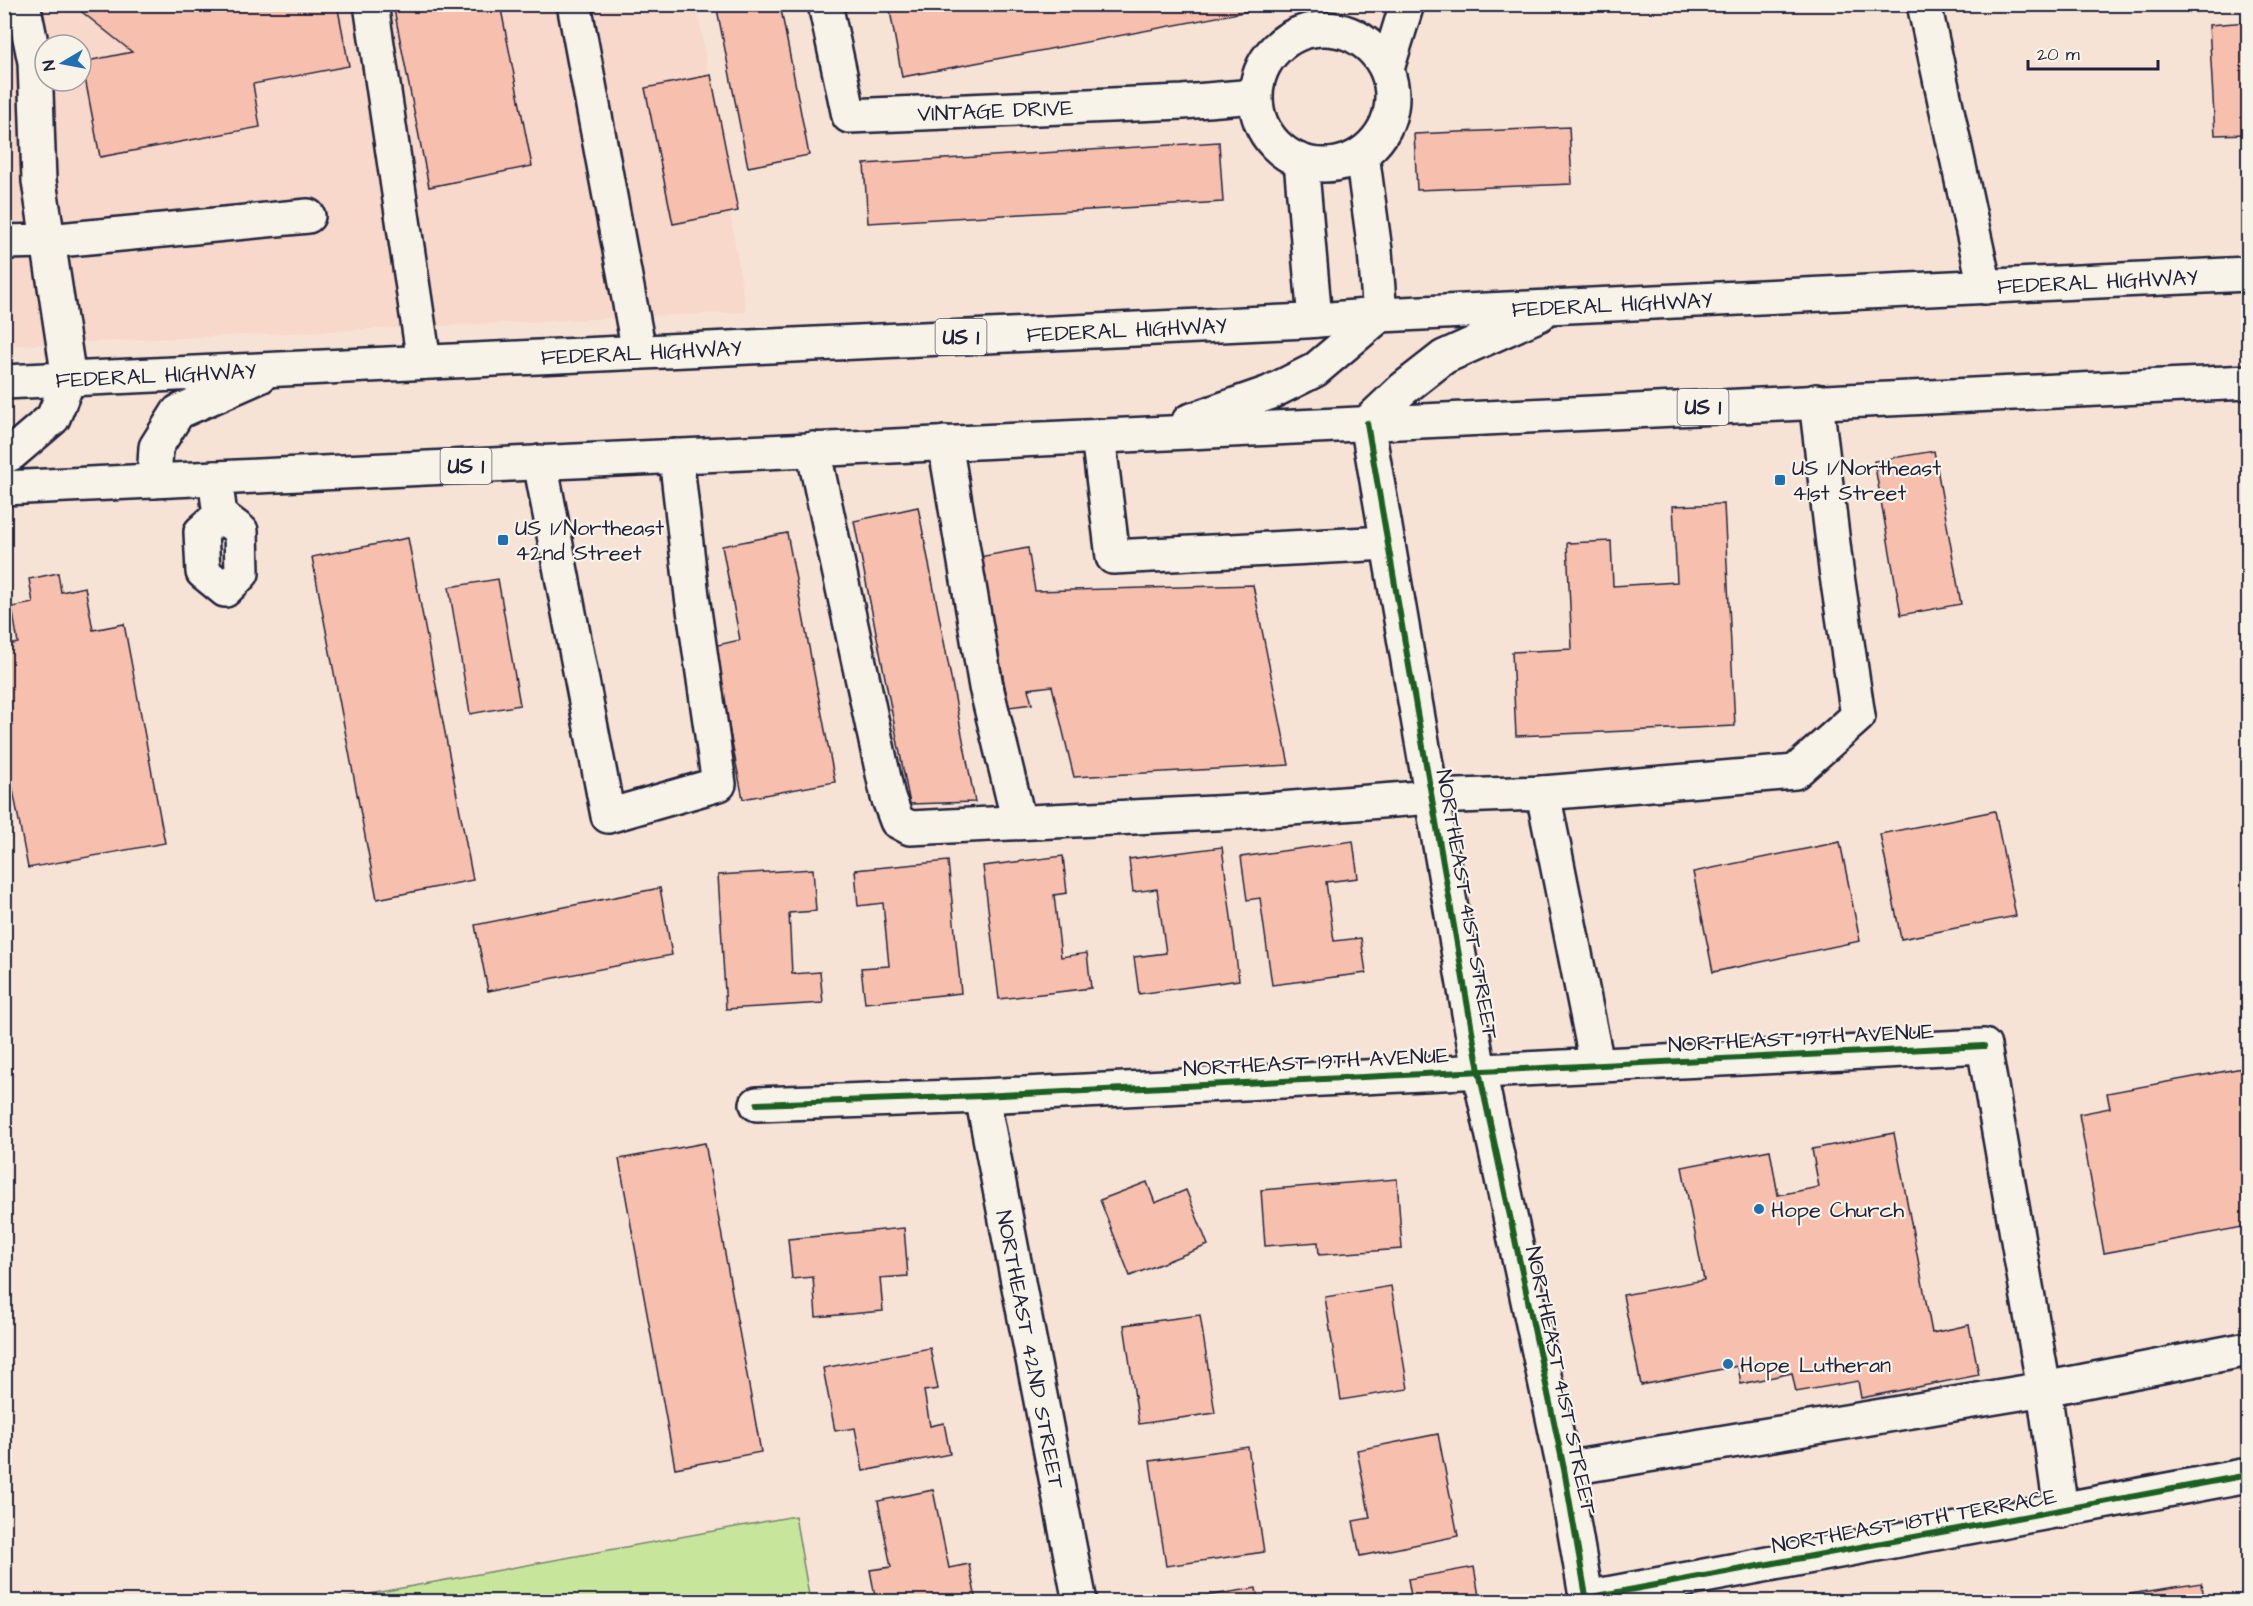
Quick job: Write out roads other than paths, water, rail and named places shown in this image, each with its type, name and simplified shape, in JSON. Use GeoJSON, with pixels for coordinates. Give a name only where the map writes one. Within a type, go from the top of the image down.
{"type":"FeatureCollection","features":[{"type":"Feature","properties":{"kind":"main road"},"geometry":{"type":"LineString","coordinates":[[4,456],[12,453],[53,418],[69,379],[39,181],[35,62],[23,4]]}},
{"type":"Feature","properties":{"kind":"main road"},"geometry":{"type":"LineString","coordinates":[[371,4],[424,362]]}},
{"type":"Feature","properties":{"kind":"main road"},"geometry":{"type":"LineString","coordinates":[[574,4],[639,352]]}},
{"type":"Feature","properties":{"kind":"main road","name":"VINTAGE DRIVE"},"geometry":{"type":"LineString","coordinates":[[825,4],[849,116],[1171,103],[1255,96]]}},
{"type":"Feature","properties":{"kind":"main road"},"geometry":{"type":"LineString","coordinates":[[1387,69],[1407,4]]}},
{"type":"Feature","properties":{"kind":"main road"},"geometry":{"type":"LineString","coordinates":[[1924,4],[1985,287]]}},
{"type":"Feature","properties":{"kind":"main road"},"geometry":{"type":"LineString","coordinates":[[1332,28],[1355,35],[1374,49],[1387,69],[1392,88],[1392,107],[1387,125],[1377,141],[1362,154],[1342,163],[1321,166],[1301,162],[1282,151],[1268,136],[1258,117],[1255,96],[1258,75],[1269,54],[1287,38],[1309,29],[1332,28]]}},
{"type":"Feature","properties":{"kind":"main road"},"geometry":{"type":"LineString","coordinates":[[1157,433],[1269,393],[1315,370],[1380,315],[1375,251],[1362,154]]}},
{"type":"Feature","properties":{"kind":"main road"},"geometry":{"type":"LineString","coordinates":[[1301,162],[1315,320]]}},
{"type":"Feature","properties":{"kind":"main road"},"geometry":{"type":"LineString","coordinates":[[4,242],[48,241],[308,216]]}},
{"type":"Feature","properties":{"kind":"main road","name":"FEDERAL HIGHWAY"},"geometry":{"type":"LineString","coordinates":[[4,382],[2248,274]]}},
{"type":"Feature","properties":{"kind":"main road"},"geometry":{"type":"LineString","coordinates":[[1367,423],[1403,389],[1444,357],[1555,307]]}},
{"type":"Feature","properties":{"kind":"main road"},"geometry":{"type":"LineString","coordinates":[[154,481],[156,447],[178,412],[275,369]]}},
{"type":"Feature","properties":{"kind":"main road","name":"US 1"},"geometry":{"type":"LineString","coordinates":[[4,488],[2248,382]]}},
{"type":"Feature","properties":{"kind":"main road"},"geometry":{"type":"LineString","coordinates":[[813,449],[888,797],[897,821],[910,828],[1254,811],[1432,797],[1543,794],[1795,772],[1858,716],[1836,569],[1816,401]]}},
{"type":"Feature","properties":{"kind":"main road","name":"NORTHEAST 41ST STREET"},"geometry":{"type":"LineString","coordinates":[[1367,423],[1479,1071],[1564,1468],[1587,1600]]}},
{"type":"Feature","properties":{"kind":"main road"},"geometry":{"type":"LineString","coordinates":[[1098,436],[1113,557],[1388,543]]}},
{"type":"Feature","properties":{"kind":"main road"},"geometry":{"type":"LineString","coordinates":[[945,443],[986,687],[1019,822]]}},
{"type":"Feature","properties":{"kind":"main road"},"geometry":{"type":"LineString","coordinates":[[540,462],[608,816],[719,784],[692,596],[676,456]]}},
{"type":"Feature","properties":{"kind":"main road"},"geometry":{"type":"LineString","coordinates":[[215,478],[220,515]]}},
{"type":"Feature","properties":{"kind":"main road"},"geometry":{"type":"LineString","coordinates":[[1543,794],[1597,1064]]}},
{"type":"Feature","properties":{"kind":"main road","name":"NORTHEAST 19TH AVENUE"},"geometry":{"type":"LineString","coordinates":[[757,1104],[982,1096],[1984,1046],[2044,1389]]}},
{"type":"Feature","properties":{"kind":"main road","name":"NORTHEAST 42ND STREET"},"geometry":{"type":"LineString","coordinates":[[982,1096],[1080,1602]]}},
{"type":"Feature","properties":{"kind":"main road"},"geometry":{"type":"LineString","coordinates":[[1564,1468],[2044,1389],[2248,1349]]}},
{"type":"Feature","properties":{"kind":"main road"},"geometry":{"type":"LineString","coordinates":[[2044,1389],[2061,1511]]}},
{"type":"Feature","properties":{"kind":"main road","name":"NORTHEAST 18TH TERRACE"},"geometry":{"type":"LineString","coordinates":[[1587,1600],[2248,1475]]}},
{"type":"Feature","properties":{"kind":"place","name":"US 1/Northeast 41st Street"},"geometry":{"type":"Point","coordinates":[1780,480]}},
{"type":"Feature","properties":{"kind":"place","name":"US 1/Northeast 42nd Street"},"geometry":{"type":"Point","coordinates":[503,540]}},
{"type":"Feature","properties":{"kind":"place","name":"Hope Church"},"geometry":{"type":"Point","coordinates":[1759,1209]}},
{"type":"Feature","properties":{"kind":"place","name":"Hope Lutheran"},"geometry":{"type":"Point","coordinates":[1728,1364]}}]}
